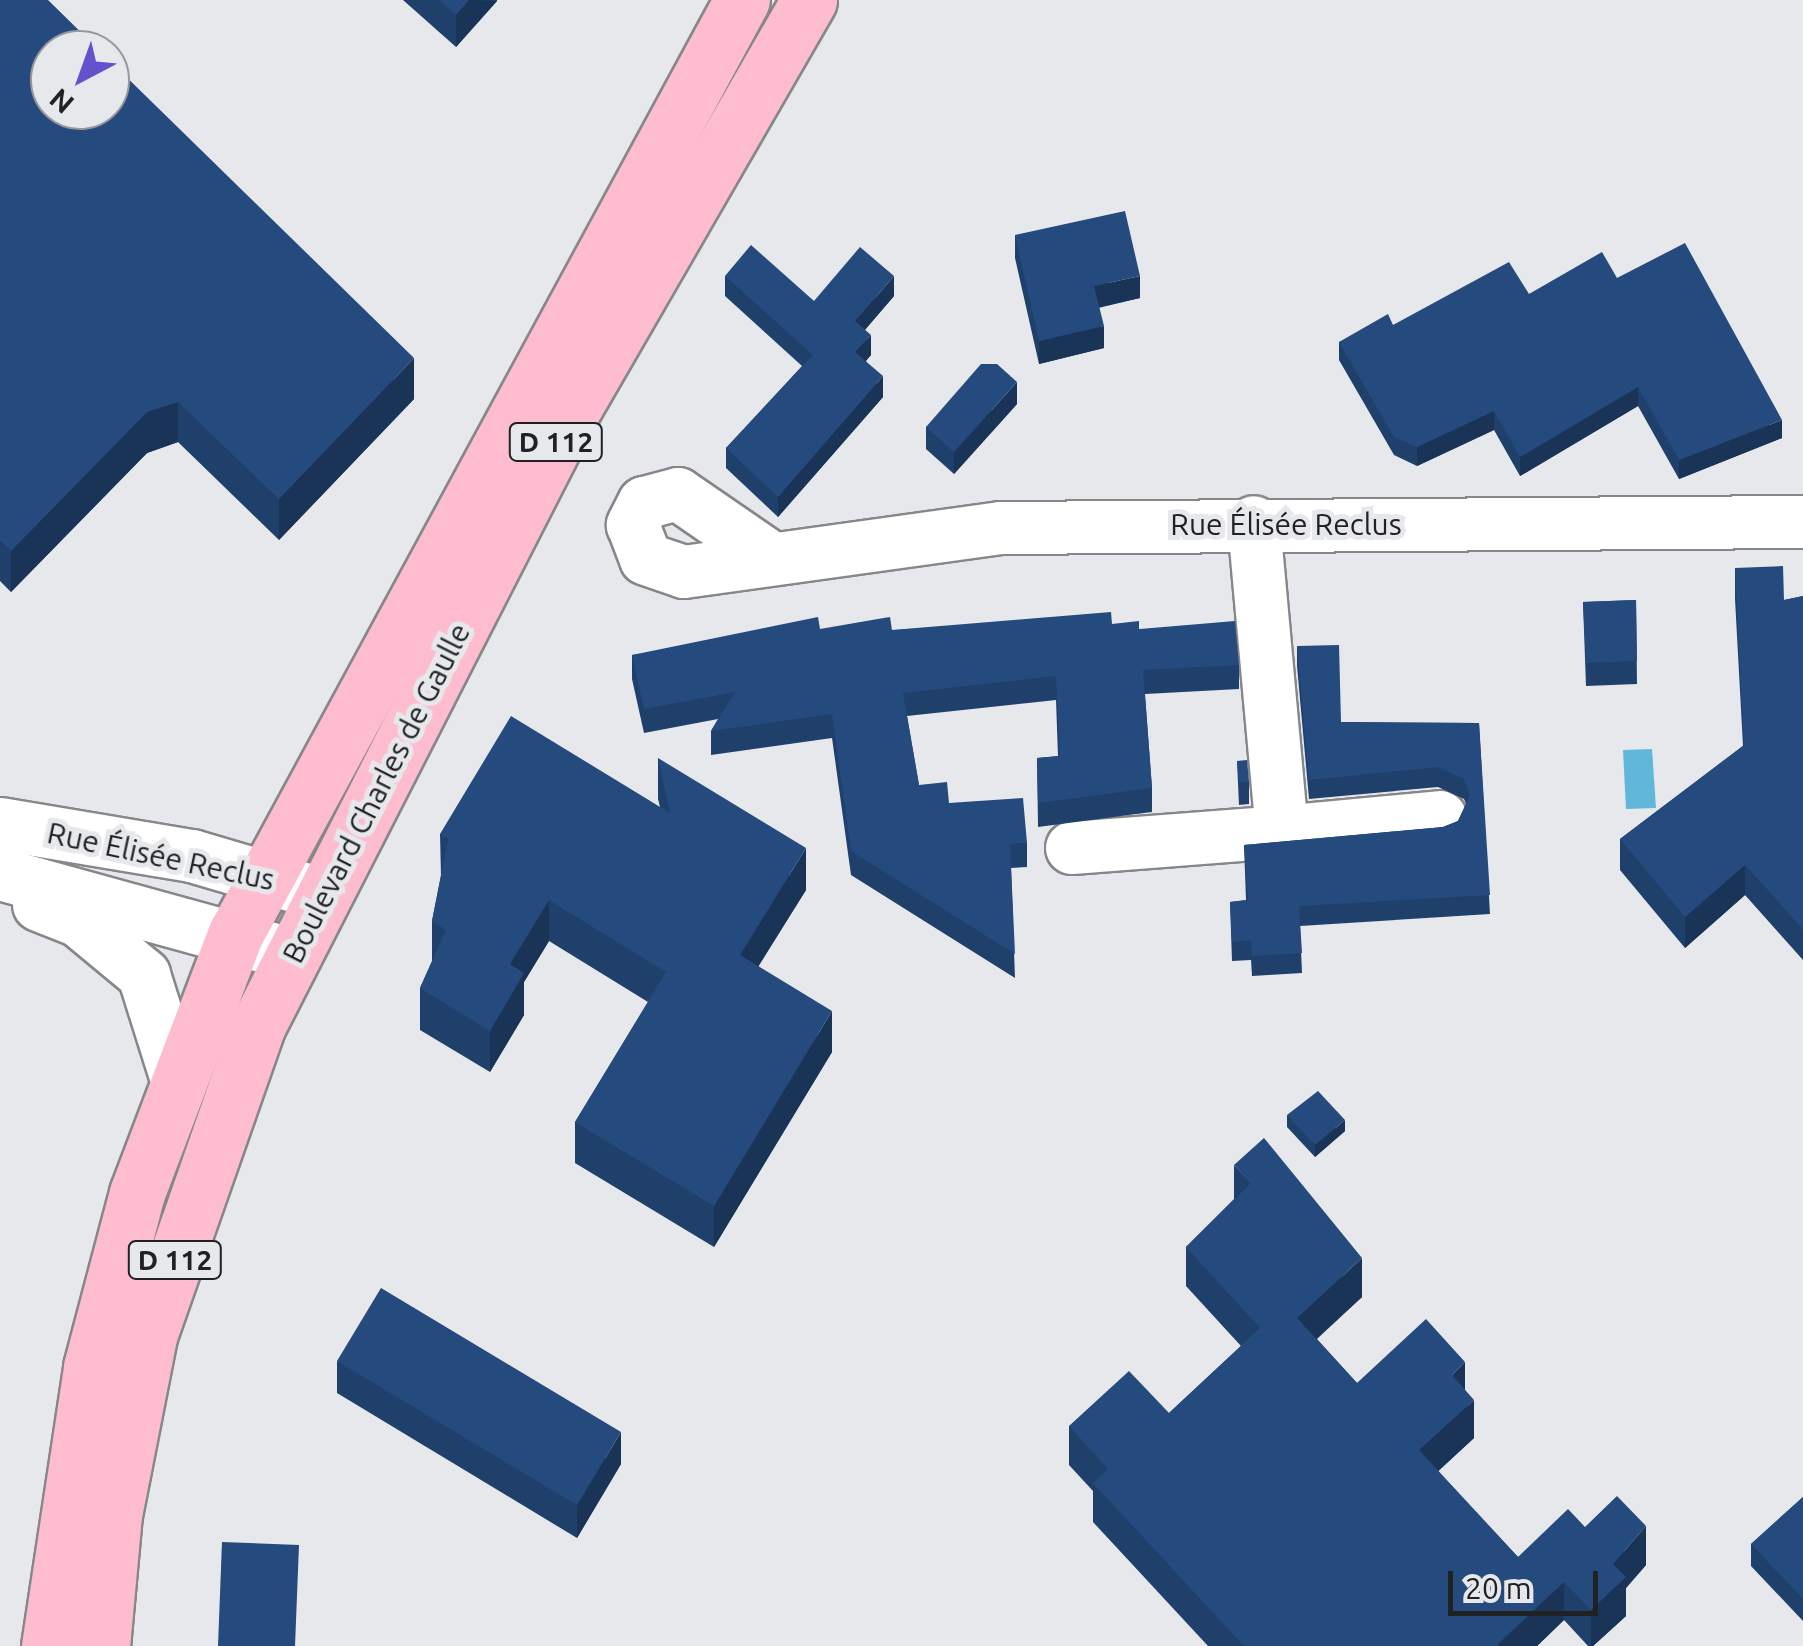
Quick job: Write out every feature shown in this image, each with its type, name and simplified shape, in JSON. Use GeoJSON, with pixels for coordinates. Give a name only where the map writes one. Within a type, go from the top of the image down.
{"type":"FeatureCollection","features":[{"type":"Feature","properties":{"kind":"main road","name":"D 112"},"geometry":{"type":"LineString","coordinates":[[264,874],[742,0]]}},
{"type":"Feature","properties":{"kind":"main road","name":"Boulevard Charles de Gaulle"},"geometry":{"type":"LineString","coordinates":[[102,1646],[114,1515],[149,1336],[291,954],[568,418],[810,0]]}},
{"type":"Feature","properties":{"kind":"main road","name":"Boulevard Charles de Gaulle"},"geometry":{"type":"LineString","coordinates":[[49,1646],[90,1367],[178,1082],[264,874]]}},
{"type":"Feature","properties":{"kind":"street","name":"Rue Élisée Reclus"},"geometry":{"type":"LineString","coordinates":[[771,558],[1001,528],[1254,522],[1803,522]]}},
{"type":"Feature","properties":{"kind":"street"},"geometry":{"type":"LineString","coordinates":[[1254,522],[1282,832]]}},
{"type":"Feature","properties":{"kind":"street"},"geometry":{"type":"LineString","coordinates":[[1072,848],[1440,818]]}},
{"type":"Feature","properties":{"kind":"street","name":"Rue Élisée Reclus"},"geometry":{"type":"LineString","coordinates":[[0,824],[264,874],[320,894]]}},
{"type":"Feature","properties":{"kind":"street","name":"Rue Élisée Reclus"},"geometry":{"type":"LineString","coordinates":[[0,874],[236,934],[291,954]]}},
{"type":"Feature","properties":{"kind":"street"},"geometry":{"type":"LineString","coordinates":[[0,890],[79,921],[144,976],[178,1082]]}},
{"type":"Feature","properties":{"kind":"water"},"geometry":{"type":"Polygon","coordinates":[[[1652,749],[1656,808],[1626,809],[1623,750],[1652,749]]]}},
{"type":"Feature","properties":{"kind":"building"},"geometry":{"type":"Polygon","coordinates":[[[0,0],[48,0],[79,30],[30,30],[30,130],[130,130],[130,81],[414,358],[279,499],[178,402],[147,412],[11,551],[0,540],[0,0]]]}},
{"type":"Feature","properties":{"kind":"building"},"geometry":{"type":"Polygon","coordinates":[[[439,0],[469,0],[456,15],[439,0]]]}},
{"type":"Feature","properties":{"kind":"building"},"geometry":{"type":"Polygon","coordinates":[[[1125,211],[1140,276],[1094,286],[1104,326],[1039,341],[1015,235],[1125,211]]]}},
{"type":"Feature","properties":{"kind":"building"},"geometry":{"type":"Polygon","coordinates":[[[1685,243],[1782,420],[1679,460],[1638,387],[1520,457],[1494,411],[1417,447],[1394,437],[1339,342],[1388,314],[1393,325],[1509,262],[1529,294],[1602,252],[1617,278],[1685,243]]]}},
{"type":"Feature","properties":{"kind":"building"},"geometry":{"type":"Polygon","coordinates":[[[751,245],[814,301],[860,247],[894,276],[855,321],[871,335],[855,352],[883,376],[778,497],[726,448],[813,355],[725,276],[751,245]]]}},
{"type":"Feature","properties":{"kind":"building"},"geometry":{"type":"Polygon","coordinates":[[[981,364],[997,364],[1017,382],[954,452],[926,427],[981,364]]]}},
{"type":"Feature","properties":{"kind":"building"},"geometry":{"type":"Polygon","coordinates":[[[1783,566],[1784,600],[1803,596],[1803,929],[1745,865],[1685,917],[1620,839],[1744,745],[1735,568],[1783,566]]]}},
{"type":"Feature","properties":{"kind":"building"},"geometry":{"type":"Polygon","coordinates":[[[1636,600],[1637,661],[1586,663],[1583,602],[1636,600]]]}},
{"type":"Feature","properties":{"kind":"building"},"geometry":{"type":"Polygon","coordinates":[[[1111,612],[1112,624],[1139,621],[1139,629],[1235,621],[1239,665],[1143,670],[1152,788],[1038,803],[1037,758],[1060,756],[1056,676],[903,693],[919,785],[947,782],[949,803],[1023,798],[1027,843],[1010,844],[1015,954],[851,851],[832,714],[711,731],[735,692],[644,709],[632,655],[818,617],[820,629],[890,617],[892,630],[1111,612]]]}},
{"type":"Feature","properties":{"kind":"building"},"geometry":{"type":"Polygon","coordinates":[[[1339,645],[1341,722],[1479,723],[1490,895],[1299,906],[1302,953],[1252,956],[1251,940],[1232,942],[1230,902],[1248,900],[1244,845],[1443,827],[1458,821],[1470,795],[1464,779],[1438,767],[1309,780],[1297,646],[1339,645]]]}},
{"type":"Feature","properties":{"kind":"building"},"geometry":{"type":"Polygon","coordinates":[[[511,716],[670,813],[658,758],[806,848],[740,955],[832,1011],[714,1206],[575,1122],[666,972],[549,900],[510,964],[524,973],[490,1031],[420,988],[446,930],[432,921],[448,839],[440,834],[511,716]]]}},
{"type":"Feature","properties":{"kind":"building"},"geometry":{"type":"Polygon","coordinates":[[[1247,760],[1249,782],[1239,783],[1237,761],[1247,760]]]}},
{"type":"Feature","properties":{"kind":"building"},"geometry":{"type":"Polygon","coordinates":[[[1318,1091],[1345,1120],[1315,1145],[1287,1115],[1318,1091]]]}},
{"type":"Feature","properties":{"kind":"building"},"geometry":{"type":"Polygon","coordinates":[[[1264,1138],[1362,1258],[1297,1318],[1357,1383],[1426,1319],[1465,1362],[1452,1375],[1474,1400],[1419,1450],[1518,1557],[1568,1509],[1585,1527],[1617,1496],[1646,1526],[1613,1564],[1626,1577],[1591,1610],[1564,1582],[1499,1646],[1244,1646],[1093,1483],[1108,1469],[1069,1426],[1129,1371],[1169,1413],[1260,1328],[1186,1247],[1251,1183],[1234,1165],[1264,1138]]]}},
{"type":"Feature","properties":{"kind":"building"},"geometry":{"type":"Polygon","coordinates":[[[381,1288],[621,1432],[577,1505],[337,1361],[381,1288]]]}},
{"type":"Feature","properties":{"kind":"building"},"geometry":{"type":"Polygon","coordinates":[[[1803,1497],[1803,1599],[1751,1544],[1803,1497]]]}},
{"type":"Feature","properties":{"kind":"building"},"geometry":{"type":"Polygon","coordinates":[[[222,1542],[299,1545],[295,1646],[218,1646],[222,1542]]]}}]}
